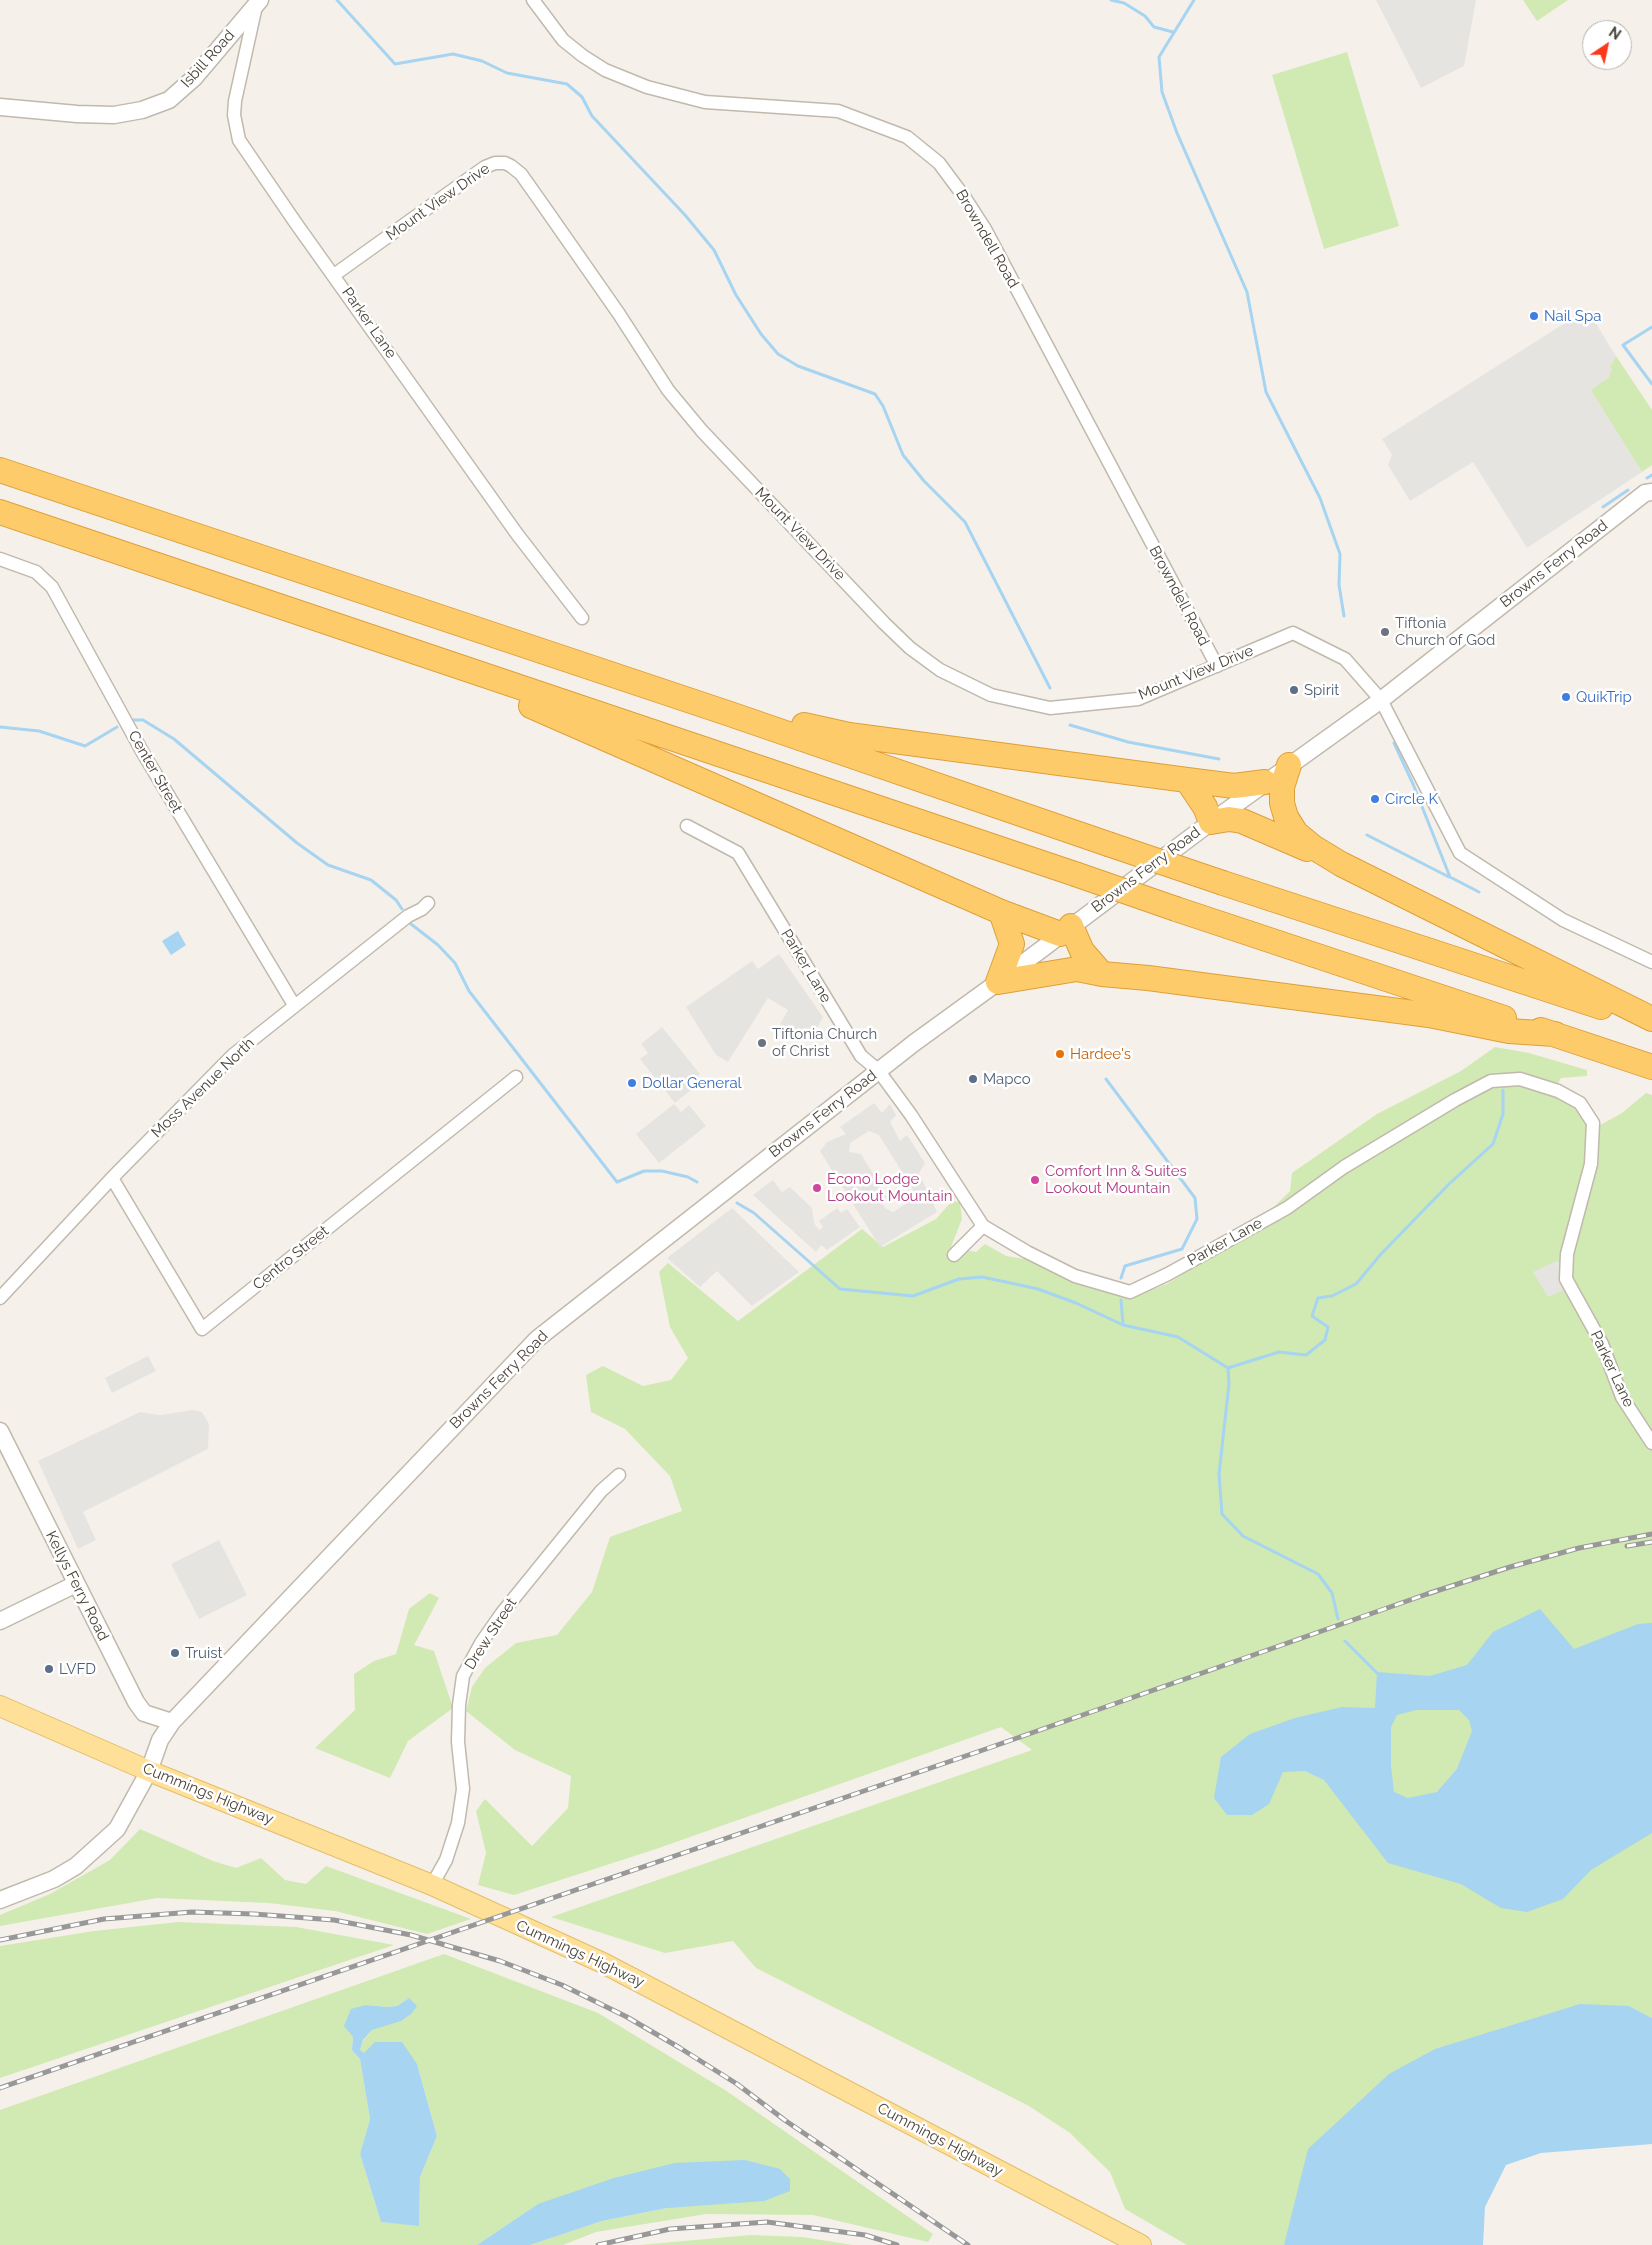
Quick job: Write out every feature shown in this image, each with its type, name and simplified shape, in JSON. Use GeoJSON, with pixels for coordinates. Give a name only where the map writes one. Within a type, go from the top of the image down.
{"type":"FeatureCollection","features":[{"type":"Feature","properties":{"kind":"highway"},"geometry":{"type":"LineString","coordinates":[[0,470],[730,714],[1223,883],[1652,1025]]}},
{"type":"Feature","properties":{"kind":"highway"},"geometry":{"type":"LineString","coordinates":[[0,512],[1652,1068]]}},
{"type":"Feature","properties":{"kind":"highway"},"geometry":{"type":"LineString","coordinates":[[389,643],[1001,912],[1066,930],[1102,974]]}},
{"type":"Feature","properties":{"kind":"highway"},"geometry":{"type":"LineString","coordinates":[[730,714],[760,715],[849,736],[1234,786],[1265,782]]}},
{"type":"Feature","properties":{"kind":"highway"},"geometry":{"type":"LineString","coordinates":[[1289,765],[1282,787],[1282,803],[1286,817],[1296,834],[1341,864]]}},
{"type":"Feature","properties":{"kind":"highway"},"geometry":{"type":"LineString","coordinates":[[1187,780],[1205,807],[1210,822],[1229,819],[1242,821],[1341,864],[1652,1020]]}},
{"type":"Feature","properties":{"kind":"highway"},"geometry":{"type":"LineString","coordinates":[[1001,912],[1012,944],[998,982],[1077,969],[1102,974],[1148,978],[1429,1015],[1509,1032],[1555,1034]]}},
{"type":"Feature","properties":{"kind":"main road","name":"Cummings Highway"},"geometry":{"type":"LineString","coordinates":[[0,1706],[149,1771],[432,1885],[603,1963],[1141,2245]]}},
{"type":"Feature","properties":{"kind":"street","name":"Browndell Road"},"geometry":{"type":"LineString","coordinates":[[533,0],[563,40],[583,56],[605,70],[647,87],[705,102],[743,103],[838,112],[907,137],[939,163],[985,229],[1217,666]]}},
{"type":"Feature","properties":{"kind":"street","name":"Isbill Road"},"geometry":{"type":"LineString","coordinates":[[0,107],[77,114],[114,115],[142,110],[169,100],[194,78],[256,1]]}},
{"type":"Feature","properties":{"kind":"street","name":"Parker Lane"},"geometry":{"type":"LineString","coordinates":[[256,1],[235,101],[234,115],[239,140],[295,222],[518,534],[582,618]]}},
{"type":"Feature","properties":{"kind":"street","name":"Mount View Drive"},"geometry":{"type":"LineString","coordinates":[[334,275],[485,167],[495,163],[505,163],[524,179],[619,314],[668,390],[702,431],[884,622],[910,648],[940,670],[992,696],[1050,708],[1138,699],[1293,633],[1346,659],[1381,700],[1460,853],[1563,920],[1652,962]]}},
{"type":"Feature","properties":{"kind":"street","name":"Browns Ferry Road"},"geometry":{"type":"LineString","coordinates":[[0,1900],[54,1879],[76,1866],[117,1829],[149,1771],[160,1740],[172,1722],[537,1339],[878,1070],[1210,822],[1381,700],[1645,493],[1652,492]]}},
{"type":"Feature","properties":{"kind":"street","name":"Center Street"},"geometry":{"type":"LineString","coordinates":[[0,559],[36,572],[52,587],[143,753],[294,1005]]}},
{"type":"Feature","properties":{"kind":"street","name":"Parker Lane"},"geometry":{"type":"LineString","coordinates":[[687,826],[738,852],[861,1056],[878,1070],[911,1115],[982,1226],[1027,1252],[1076,1276],[1130,1292],[1168,1274],[1287,1208],[1344,1167],[1455,1100],[1491,1081],[1520,1079],[1550,1088],[1580,1103],[1592,1123],[1592,1164],[1567,1254],[1566,1279],[1602,1344],[1622,1397],[1652,1443]]}},
{"type":"Feature","properties":{"kind":"street","name":"Moss Avenue North"},"geometry":{"type":"LineString","coordinates":[[0,1298],[112,1178],[233,1055],[408,916],[428,904]]}},
{"type":"Feature","properties":{"kind":"street","name":"Centro Street"},"geometry":{"type":"LineString","coordinates":[[112,1178],[202,1329],[516,1077]]}},
{"type":"Feature","properties":{"kind":"street"},"geometry":{"type":"LineString","coordinates":[[954,1255],[982,1226]]}},
{"type":"Feature","properties":{"kind":"street","name":"Kellys Ferry Road"},"geometry":{"type":"LineString","coordinates":[[0,1431],[136,1702],[144,1713],[172,1722]]}},
{"type":"Feature","properties":{"kind":"street","name":"Drew Street"},"geometry":{"type":"LineString","coordinates":[[432,1885],[446,1860],[458,1823],[463,1789],[458,1742],[459,1705],[463,1676],[502,1613],[601,1491],[619,1475]]}},
{"type":"Feature","properties":{"kind":"street"},"geometry":{"type":"LineString","coordinates":[[0,1621],[76,1584]]}},
{"type":"Feature","properties":{"kind":"green space"},"geometry":{"type":"Polygon","coordinates":[[[1523,0],[1568,0],[1537,21],[1523,0]]]}},
{"type":"Feature","properties":{"kind":"green space"},"geometry":{"type":"Polygon","coordinates":[[[1347,52],[1399,226],[1324,249],[1272,75],[1347,52]]]}},
{"type":"Feature","properties":{"kind":"green space"},"geometry":{"type":"Polygon","coordinates":[[[1616,356],[1652,410],[1652,465],[1642,472],[1590,390],[1609,377],[1610,366],[1616,356]]]}},
{"type":"Feature","properties":{"kind":"green space"},"geometry":{"type":"Polygon","coordinates":[[[1495,1047],[1529,1053],[1587,1070],[1587,1076],[1561,1078],[1552,1094],[1573,1104],[1595,1128],[1622,1113],[1646,1093],[1652,1095],[1652,2018],[1629,2006],[1287,2238],[1284,2245],[1187,2245],[1125,2209],[1110,2172],[1070,2133],[1029,2106],[756,1968],[733,1941],[665,1953],[551,1917],[1032,1750],[1001,1727],[656,1849],[514,1895],[478,1885],[486,1853],[476,1811],[485,1799],[532,1846],[568,1808],[571,1776],[515,1750],[466,1711],[472,1687],[485,1668],[516,1643],[557,1635],[592,1592],[610,1537],[682,1511],[670,1476],[625,1429],[591,1412],[586,1375],[603,1366],[643,1386],[671,1380],[688,1358],[670,1327],[659,1272],[668,1263],[738,1321],[862,1229],[883,1247],[936,1219],[952,1201],[960,1202],[962,1219],[951,1247],[976,1252],[985,1244],[1006,1256],[1036,1261],[1130,1297],[1167,1284],[1246,1235],[1290,1191],[1292,1173],[1377,1114],[1461,1071],[1495,1047]]]}},
{"type":"Feature","properties":{"kind":"green space"},"geometry":{"type":"Polygon","coordinates":[[[430,1593],[439,1598],[414,1645],[434,1651],[453,1708],[408,1741],[390,1778],[315,1748],[355,1710],[354,1674],[374,1661],[396,1654],[409,1609],[430,1593]]]}},
{"type":"Feature","properties":{"kind":"green space"},"geometry":{"type":"Polygon","coordinates":[[[140,1829],[213,1861],[236,1868],[261,1858],[285,1880],[306,1884],[326,1866],[471,1919],[427,1934],[335,1911],[269,1903],[157,1898],[0,1926],[0,1915],[50,1894],[110,1860],[140,1829]]]}},
{"type":"Feature","properties":{"kind":"green space"},"geometry":{"type":"Polygon","coordinates":[[[178,1922],[296,1927],[394,1945],[0,2078],[0,1946],[94,1931],[178,1922]]]}},
{"type":"Feature","properties":{"kind":"green space"},"geometry":{"type":"Polygon","coordinates":[[[444,1954],[598,2013],[725,2090],[933,2234],[928,2242],[813,2215],[706,2214],[596,2232],[563,2245],[530,2245],[602,2221],[667,2208],[538,2204],[477,2245],[0,2245],[0,2110],[444,1954]],[[409,1998],[397,2006],[366,2005],[353,2037],[352,2050],[360,2059],[370,2119],[360,2154],[381,2222],[419,2225],[420,2177],[437,2136],[417,2064],[364,2053],[360,2050],[363,2041],[372,2030],[382,2026],[409,1998]]]}},
{"type":"Feature","properties":{"kind":"green space"},"geometry":{"type":"Polygon","coordinates":[[[751,2235],[802,2237],[853,2245],[640,2245],[751,2235]]]}},
{"type":"Feature","properties":{"kind":"shaded area"},"geometry":{"type":"Polygon","coordinates":[[[1376,0],[1476,0],[1464,66],[1421,88],[1376,0]]]}},
{"type":"Feature","properties":{"kind":"shaded area"},"geometry":{"type":"Polygon","coordinates":[[[1587,309],[1616,356],[1610,366],[1612,370],[1609,377],[1591,390],[1642,472],[1527,548],[1473,462],[1410,501],[1388,465],[1392,455],[1382,439],[1587,309]]]}},
{"type":"Feature","properties":{"kind":"shaded area"},"geometry":{"type":"Polygon","coordinates":[[[779,954],[823,1017],[810,1041],[780,1024],[788,1010],[768,998],[728,1062],[716,1055],[686,1007],[752,961],[758,969],[779,954]]]}},
{"type":"Feature","properties":{"kind":"shaded area"},"geometry":{"type":"Polygon","coordinates":[[[662,1027],[700,1074],[688,1083],[692,1089],[675,1103],[640,1059],[648,1053],[641,1044],[662,1027]]]}},
{"type":"Feature","properties":{"kind":"shaded area"},"geometry":{"type":"Polygon","coordinates":[[[874,1103],[882,1113],[890,1104],[896,1115],[890,1122],[900,1141],[907,1135],[925,1163],[919,1173],[937,1212],[880,1247],[820,1151],[827,1142],[846,1134],[840,1127],[874,1103]],[[869,1131],[850,1143],[849,1152],[861,1154],[889,1200],[881,1201],[885,1208],[893,1212],[912,1200],[914,1196],[912,1188],[879,1135],[869,1131]]]}},
{"type":"Feature","properties":{"kind":"shaded area"},"geometry":{"type":"Polygon","coordinates":[[[674,1104],[681,1112],[689,1105],[706,1126],[659,1163],[636,1134],[674,1104]]]}},
{"type":"Feature","properties":{"kind":"shaded area"},"geometry":{"type":"Polygon","coordinates":[[[773,1180],[782,1192],[790,1187],[812,1208],[814,1223],[819,1230],[823,1227],[819,1221],[837,1208],[841,1213],[847,1209],[860,1227],[827,1250],[821,1245],[816,1252],[753,1195],[773,1180]]]}},
{"type":"Feature","properties":{"kind":"shaded area"},"geometry":{"type":"Polygon","coordinates":[[[732,1208],[799,1272],[752,1306],[717,1271],[700,1287],[667,1258],[732,1208]]]}},
{"type":"Feature","properties":{"kind":"shaded area"},"geometry":{"type":"Polygon","coordinates":[[[1556,1261],[1566,1264],[1571,1287],[1548,1297],[1533,1272],[1556,1261]]]}},
{"type":"Feature","properties":{"kind":"shaded area"},"geometry":{"type":"Polygon","coordinates":[[[148,1356],[156,1371],[112,1393],[105,1378],[148,1356]]]}},
{"type":"Feature","properties":{"kind":"shaded area"},"geometry":{"type":"Polygon","coordinates":[[[193,1410],[202,1412],[209,1424],[208,1449],[83,1512],[96,1540],[78,1549],[38,1461],[140,1412],[160,1415],[193,1410]]]}},
{"type":"Feature","properties":{"kind":"shaded area"},"geometry":{"type":"Polygon","coordinates":[[[219,1540],[247,1595],[199,1619],[171,1564],[219,1540]]]}},
{"type":"Feature","properties":{"kind":"water"},"geometry":{"type":"Polygon","coordinates":[[[178,931],[186,945],[171,955],[162,941],[178,931]]]}},
{"type":"Feature","properties":{"kind":"water"},"geometry":{"type":"Polygon","coordinates":[[[1540,1609],[1574,1649],[1638,1624],[1652,1623],[1652,1833],[1591,1870],[1563,1899],[1527,1912],[1501,1908],[1461,1884],[1388,1863],[1324,1780],[1305,1771],[1283,1772],[1269,1804],[1252,1815],[1227,1815],[1214,1798],[1221,1757],[1250,1734],[1295,1718],[1342,1707],[1375,1708],[1377,1672],[1430,1676],[1467,1665],[1493,1632],[1540,1609]],[[1416,1710],[1397,1715],[1391,1727],[1391,1766],[1394,1792],[1408,1798],[1437,1792],[1457,1769],[1472,1731],[1469,1720],[1459,1710],[1416,1710]]]}},
{"type":"Feature","properties":{"kind":"water"},"geometry":{"type":"Polygon","coordinates":[[[409,1998],[417,2006],[411,2014],[401,2021],[372,2030],[363,2040],[360,2050],[364,2053],[375,2042],[402,2042],[417,2064],[437,2136],[420,2177],[419,2226],[381,2222],[360,2154],[370,2119],[360,2059],[352,2050],[353,2037],[344,2026],[351,2009],[366,2005],[397,2006],[409,1998]]]}},
{"type":"Feature","properties":{"kind":"water"},"geometry":{"type":"Polygon","coordinates":[[[1580,2004],[1629,2006],[1652,2018],[1652,2144],[1541,2153],[1506,2165],[1485,2207],[1483,2245],[1284,2245],[1308,2149],[1389,2074],[1435,2049],[1580,2004]]]}},
{"type":"Feature","properties":{"kind":"water"},"geometry":{"type":"Polygon","coordinates":[[[745,2160],[780,2169],[790,2179],[790,2191],[764,2201],[667,2208],[602,2221],[530,2245],[477,2245],[538,2204],[614,2178],[675,2163],[745,2160]]]}},
{"type":"Feature","properties":{"kind":"waterway"},"geometry":{"type":"LineString","coordinates":[[337,0],[395,64],[453,54],[482,61],[507,73],[567,84],[582,97],[592,116],[685,215],[714,250],[736,295],[761,334],[778,354],[798,366],[875,394],[883,406],[903,455],[924,481],[965,522],[1050,688]]}},
{"type":"Feature","properties":{"kind":"waterway"},"geometry":{"type":"LineString","coordinates":[[1111,0],[1124,3],[1145,16],[1154,27],[1173,32]]}},
{"type":"Feature","properties":{"kind":"waterway"},"geometry":{"type":"LineString","coordinates":[[1194,0],[1159,57],[1162,92],[1177,133],[1247,292],[1266,392],[1320,498],[1340,554],[1339,585],[1344,616]]}},
{"type":"Feature","properties":{"kind":"waterway"},"geometry":{"type":"LineString","coordinates":[[1652,327],[1623,345],[1652,384]]}},
{"type":"Feature","properties":{"kind":"waterway"},"geometry":{"type":"LineString","coordinates":[[1647,478],[1652,475]]}},
{"type":"Feature","properties":{"kind":"waterway"},"geometry":{"type":"LineString","coordinates":[[1603,507],[1628,490]]}},
{"type":"Feature","properties":{"kind":"waterway"},"geometry":{"type":"LineString","coordinates":[[128,720],[143,720],[174,739],[297,843],[328,865],[371,880],[396,900],[402,909]]}},
{"type":"Feature","properties":{"kind":"waterway"},"geometry":{"type":"LineString","coordinates":[[1070,725],[1128,742],[1219,759]]}},
{"type":"Feature","properties":{"kind":"waterway"},"geometry":{"type":"LineString","coordinates":[[0,727],[39,731],[85,746],[117,727]]}},
{"type":"Feature","properties":{"kind":"waterway"},"geometry":{"type":"LineString","coordinates":[[1394,743],[1413,784],[1450,877],[1479,892]]}},
{"type":"Feature","properties":{"kind":"waterway"},"geometry":{"type":"LineString","coordinates":[[1367,835],[1449,877]]}},
{"type":"Feature","properties":{"kind":"waterway"},"geometry":{"type":"LineString","coordinates":[[411,924],[438,945],[455,963],[469,991],[617,1182],[644,1171],[662,1171],[688,1177],[697,1182]]}},
{"type":"Feature","properties":{"kind":"waterway"},"geometry":{"type":"LineString","coordinates":[[1106,1079],[1195,1198],[1197,1219],[1182,1249],[1125,1266],[1121,1278]]}},
{"type":"Feature","properties":{"kind":"waterway"},"geometry":{"type":"LineString","coordinates":[[737,1203],[754,1213],[840,1289],[913,1296],[959,1279],[982,1277],[1038,1289],[1076,1303],[1123,1325],[1178,1337],[1228,1368],[1279,1352],[1306,1355],[1325,1340],[1328,1327],[1312,1316],[1318,1298],[1332,1296],[1356,1284],[1381,1254],[1449,1184],[1493,1144],[1503,1114],[1503,1090]]}},
{"type":"Feature","properties":{"kind":"waterway"},"geometry":{"type":"LineString","coordinates":[[1121,1300],[1123,1324]]}},
{"type":"Feature","properties":{"kind":"waterway"},"geometry":{"type":"LineString","coordinates":[[1228,1368],[1229,1384],[1219,1474],[1222,1514],[1243,1536],[1318,1574],[1332,1593],[1338,1619]]}},
{"type":"Feature","properties":{"kind":"waterway"},"geometry":{"type":"LineString","coordinates":[[1345,1641],[1379,1675]]}},
{"type":"Feature","properties":{"kind":"railway"},"geometry":{"type":"LineString","coordinates":[[0,2088],[983,1750],[1427,1594],[1510,1567],[1579,1548],[1652,1534]]}},
{"type":"Feature","properties":{"kind":"railway"},"geometry":{"type":"LineString","coordinates":[[1627,1546],[1652,1542]]}},
{"type":"Feature","properties":{"kind":"railway"},"geometry":{"type":"LineString","coordinates":[[0,1940],[104,1919],[192,1912],[254,1914],[334,1920],[411,1935],[500,1961],[562,1985],[627,2017],[680,2048],[737,2084],[786,2121],[968,2245]]}},
{"type":"Feature","properties":{"kind":"railway"},"geometry":{"type":"LineString","coordinates":[[598,2245],[670,2229],[767,2222],[865,2235],[897,2245]]}},
{"type":"Feature","properties":{"kind":"place","name":"Nail Spa"},"geometry":{"type":"Point","coordinates":[1534,316]}},
{"type":"Feature","properties":{"kind":"place","name":"Tiftonia Church of God"},"geometry":{"type":"Point","coordinates":[1385,632]}},
{"type":"Feature","properties":{"kind":"place","name":"Spirit"},"geometry":{"type":"Point","coordinates":[1294,690]}},
{"type":"Feature","properties":{"kind":"place","name":"QuikTrip"},"geometry":{"type":"Point","coordinates":[1566,697]}},
{"type":"Feature","properties":{"kind":"place","name":"Circle K"},"geometry":{"type":"Point","coordinates":[1375,799]}},
{"type":"Feature","properties":{"kind":"place","name":"Tiftonia Church of Christ"},"geometry":{"type":"Point","coordinates":[762,1043]}},
{"type":"Feature","properties":{"kind":"place","name":"Hardee's"},"geometry":{"type":"Point","coordinates":[1060,1054]}},
{"type":"Feature","properties":{"kind":"place","name":"Mapco"},"geometry":{"type":"Point","coordinates":[973,1079]}},
{"type":"Feature","properties":{"kind":"place","name":"Dollar General"},"geometry":{"type":"Point","coordinates":[632,1083]}},
{"type":"Feature","properties":{"kind":"place","name":"Comfort Inn & Suites Lookout Mountain"},"geometry":{"type":"Point","coordinates":[1035,1180]}},
{"type":"Feature","properties":{"kind":"place","name":"Econo Lodge Lookout Mountain"},"geometry":{"type":"Point","coordinates":[817,1188]}},
{"type":"Feature","properties":{"kind":"place","name":"Truist"},"geometry":{"type":"Point","coordinates":[175,1653]}},
{"type":"Feature","properties":{"kind":"place","name":"LVFD"},"geometry":{"type":"Point","coordinates":[49,1669]}}]}
